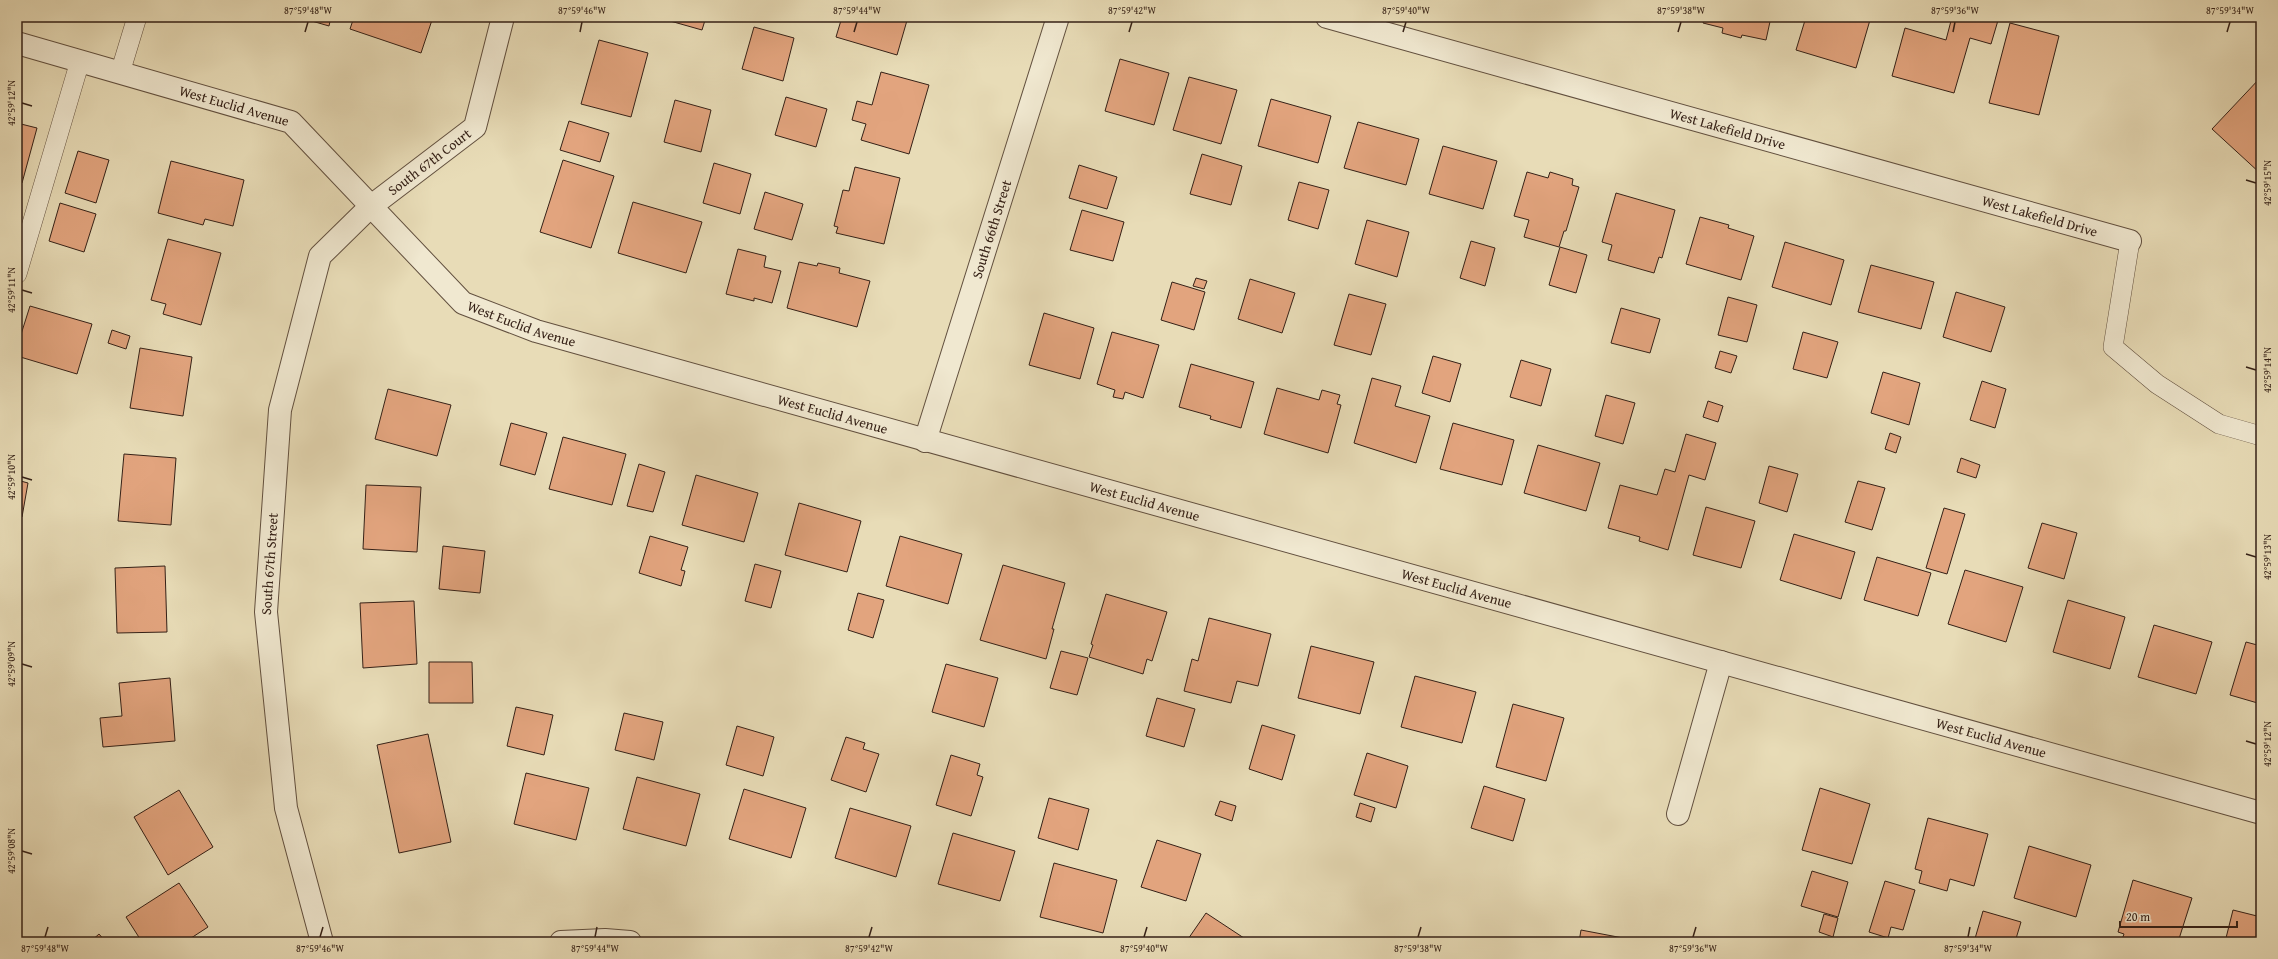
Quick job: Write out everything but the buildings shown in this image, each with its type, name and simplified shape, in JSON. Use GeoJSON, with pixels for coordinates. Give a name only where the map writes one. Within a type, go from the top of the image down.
{"type":"FeatureCollection","features":[{"type":"Feature","properties":{"kind":"street","name":"South 67th Court"},"geometry":{"type":"LineString","coordinates":[[370,207],[475,127],[504,17]]}},
{"type":"Feature","properties":{"kind":"street","name":"South 66th Street"},"geometry":{"type":"LineString","coordinates":[[926,441],[1058,17]]}},
{"type":"Feature","properties":{"kind":"street","name":"West Lakefield Drive"},"geometry":{"type":"LineString","coordinates":[[1327,17],[2130,241]]}},
{"type":"Feature","properties":{"kind":"street","name":"West Euclid Avenue"},"geometry":{"type":"LineString","coordinates":[[17,43],[291,122],[370,207],[463,303],[536,331],[2261,813]]}},
{"type":"Feature","properties":{"kind":"street","name":"South 67th Street"},"geometry":{"type":"LineString","coordinates":[[322,942],[286,808],[266,612],[267,596],[280,410],[320,256],[370,207]]}},
{"type":"Feature","properties":{"kind":"street"},"geometry":{"type":"LineString","coordinates":[[1678,814],[1721,662]]}},
{"type":"Feature","properties":{"kind":"street"},"geometry":{"type":"LineString","coordinates":[[561,942],[605,940],[630,942]]}},
{"type":"Feature","properties":{"kind":"lane"},"geometry":{"type":"LineString","coordinates":[[120,73],[137,17]]}},
{"type":"Feature","properties":{"kind":"lane"},"geometry":{"type":"LineString","coordinates":[[17,274],[80,61]]}},
{"type":"Feature","properties":{"kind":"lane"},"geometry":{"type":"LineString","coordinates":[[2130,241],[2113,347],[2157,384],[2219,424],[2261,436]]}}]}
